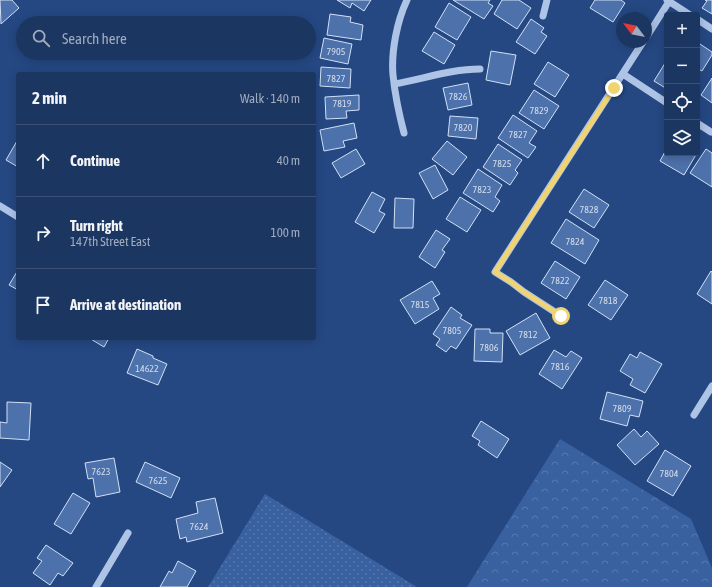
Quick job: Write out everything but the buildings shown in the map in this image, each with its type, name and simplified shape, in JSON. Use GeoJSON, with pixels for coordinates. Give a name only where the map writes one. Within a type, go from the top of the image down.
{"type":"FeatureCollection","features":[{"type":"Feature","properties":{"kind":"street"},"geometry":{"type":"LineString","coordinates":[[404,133],[392,74],[398,26],[407,0]]}},
{"type":"Feature","properties":{"kind":"street"},"geometry":{"type":"LineString","coordinates":[[543,16],[547,0]]}},
{"type":"Feature","properties":{"kind":"street"},"geometry":{"type":"LineString","coordinates":[[652,28],[669,1],[686,12]]}},
{"type":"Feature","properties":{"kind":"street"},"geometry":{"type":"LineString","coordinates":[[700,21],[712,29]]}},
{"type":"Feature","properties":{"kind":"street"},"geometry":{"type":"LineString","coordinates":[[561,316],[495,272],[639,48]]}},
{"type":"Feature","properties":{"kind":"street"},"geometry":{"type":"LineString","coordinates":[[394,84],[463,69],[480,69]]}},
{"type":"Feature","properties":{"kind":"street"},"geometry":{"type":"LineString","coordinates":[[622,74],[664,101]]}},
{"type":"Feature","properties":{"kind":"street"},"geometry":{"type":"LineString","coordinates":[[700,125],[711,132]]}},
{"type":"Feature","properties":{"kind":"street"},"geometry":{"type":"LineString","coordinates":[[0,206],[16,216]]}},
{"type":"Feature","properties":{"kind":"street"},"geometry":{"type":"LineString","coordinates":[[694,415],[712,386]]}},
{"type":"Feature","properties":{"kind":"street"},"geometry":{"type":"LineString","coordinates":[[96,587],[128,533]]}},
{"type":"Feature","properties":{"kind":"green space"},"geometry":{"type":"Polygon","coordinates":[[[560,439],[691,519],[712,568],[712,587],[467,587],[560,439]]]}},
{"type":"Feature","properties":{"kind":"green space"},"geometry":{"type":"Polygon","coordinates":[[[265,494],[417,587],[208,587],[265,494]]]}},
{"type":"Feature","properties":{"kind":"route"},"geometry":{"type":"LineString","coordinates":[[561,316],[495,272],[614,88]]}}]}
